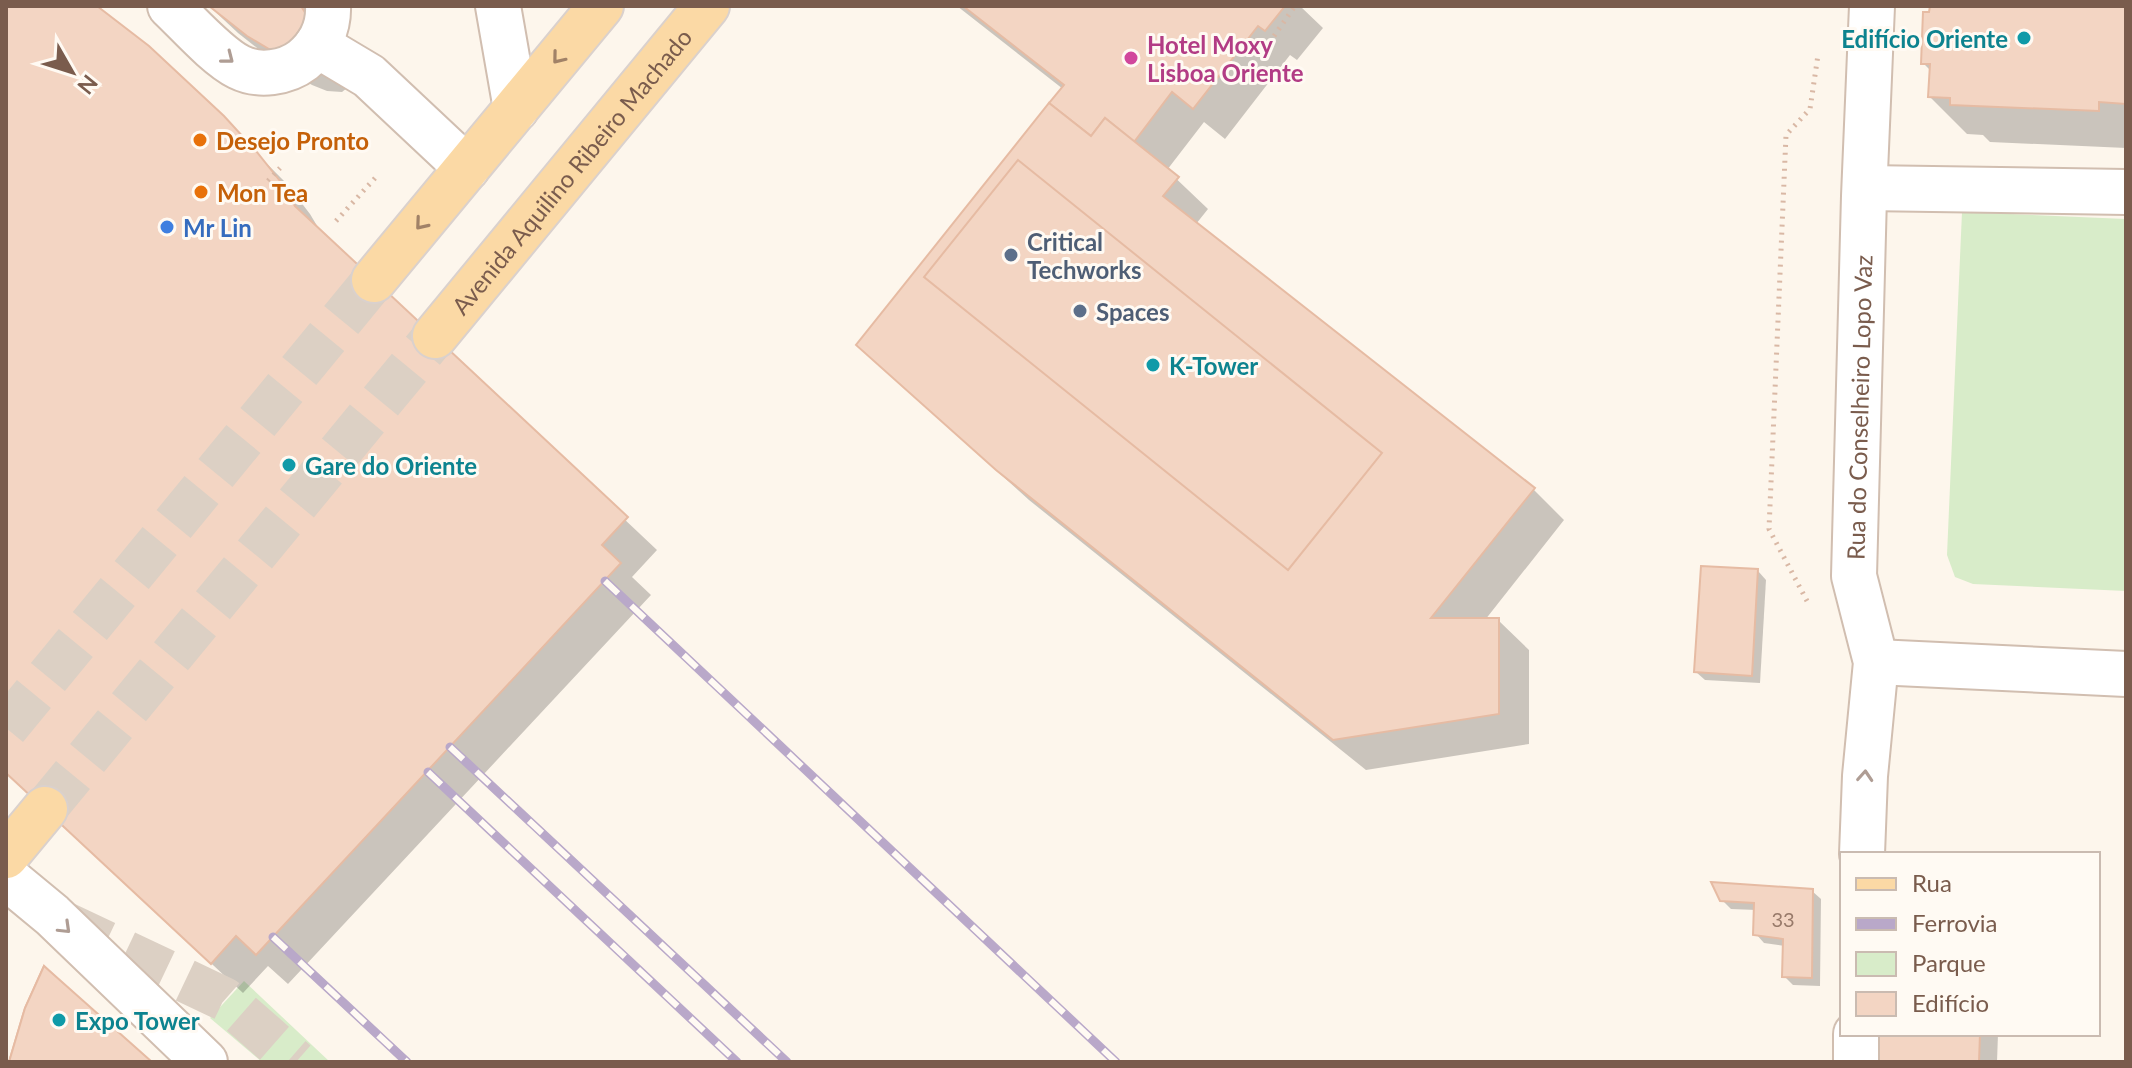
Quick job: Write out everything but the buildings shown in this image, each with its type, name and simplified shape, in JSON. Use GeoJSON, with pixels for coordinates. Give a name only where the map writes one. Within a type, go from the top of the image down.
{"type":"FeatureCollection","features":[{"type":"Feature","properties":{"kind":"main road"},"geometry":{"type":"LineString","coordinates":[[374,280],[601,6]]}},
{"type":"Feature","properties":{"kind":"main road","name":"Avenida Aquilino Ribeiro Machado"},"geometry":{"type":"LineString","coordinates":[[435,336],[707,6]]}},
{"type":"Feature","properties":{"kind":"main road"},"geometry":{"type":"LineString","coordinates":[[6,856],[45,809]]}},
{"type":"Feature","properties":{"kind":"street"},"geometry":{"type":"LineString","coordinates":[[170,6],[224,56],[240,68],[259,73],[278,72],[296,65],[312,53],[322,25],[369,76],[467,168]]}},
{"type":"Feature","properties":{"kind":"street"},"geometry":{"type":"LineString","coordinates":[[498,6],[516,109]]}},
{"type":"Feature","properties":{"kind":"street","name":"Rua do Conselheiro Lopo Vaz"},"geometry":{"type":"LineString","coordinates":[[1862,852],[1865,776],[1876,662],[1854,576],[1872,6]]}},
{"type":"Feature","properties":{"kind":"street"},"geometry":{"type":"LineString","coordinates":[[1865,188],[2126,192]]}},
{"type":"Feature","properties":{"kind":"street"},"geometry":{"type":"LineString","coordinates":[[1876,662],[2126,674]]}},
{"type":"Feature","properties":{"kind":"street"},"geometry":{"type":"LineString","coordinates":[[6,877],[52,915],[205,1062]]}},
{"type":"Feature","properties":{"kind":"street"},"geometry":{"type":"LineString","coordinates":[[1856,1036],[1856,1062]]}},
{"type":"Feature","properties":{"kind":"path"},"geometry":{"type":"LineString","coordinates":[[1274,36],[1295,6]]}},
{"type":"Feature","properties":{"kind":"path"},"geometry":{"type":"LineString","coordinates":[[1811,607],[1769,529],[1786,135],[1810,109],[1818,53]]}},
{"type":"Feature","properties":{"kind":"path"},"geometry":{"type":"LineString","coordinates":[[268,181],[280,168]]}},
{"type":"Feature","properties":{"kind":"path"},"geometry":{"type":"LineString","coordinates":[[336,221],[376,177]]}},
{"type":"Feature","properties":{"kind":"green space"},"geometry":{"type":"Polygon","coordinates":[[[1962,212],[2126,219],[2126,591],[1973,584],[1955,577],[1947,555],[1962,212]]]}},
{"type":"Feature","properties":{"kind":"green space"},"geometry":{"type":"Polygon","coordinates":[[[244,981],[330,1062],[262,1062],[210,1018],[244,981]]]}},
{"type":"Feature","properties":{"kind":"tunnel"},"geometry":{"type":"LineString","coordinates":[[6,728],[374,280]]}},
{"type":"Feature","properties":{"kind":"tunnel"},"geometry":{"type":"LineString","coordinates":[[45,809],[435,336]]}},
{"type":"Feature","properties":{"kind":"tunnel"},"geometry":{"type":"LineString","coordinates":[[66,924],[224,999],[296,1062]]}},
{"type":"Feature","properties":{"kind":"railway"},"geometry":{"type":"LineString","coordinates":[[605,581],[1116,1062]]}},
{"type":"Feature","properties":{"kind":"railway"},"geometry":{"type":"LineString","coordinates":[[450,747],[787,1062]]}},
{"type":"Feature","properties":{"kind":"railway"},"geometry":{"type":"LineString","coordinates":[[428,772],[737,1062]]}},
{"type":"Feature","properties":{"kind":"railway"},"geometry":{"type":"LineString","coordinates":[[273,937],[407,1062]]}},
{"type":"Feature","properties":{"kind":"place","name":"Edifício Oriente"},"geometry":{"type":"Point","coordinates":[2024,38]}},
{"type":"Feature","properties":{"kind":"place","name":"Hotel Moxy Lisboa Oriente"},"geometry":{"type":"Point","coordinates":[1131,58]}},
{"type":"Feature","properties":{"kind":"place","name":"Desejo Pronto"},"geometry":{"type":"Point","coordinates":[200,140]}},
{"type":"Feature","properties":{"kind":"place","name":"Mon Tea"},"geometry":{"type":"Point","coordinates":[201,192]}},
{"type":"Feature","properties":{"kind":"place","name":"Mr Lin"},"geometry":{"type":"Point","coordinates":[167,227]}},
{"type":"Feature","properties":{"kind":"place","name":"Critical Techworks"},"geometry":{"type":"Point","coordinates":[1011,255]}},
{"type":"Feature","properties":{"kind":"place","name":"Spaces"},"geometry":{"type":"Point","coordinates":[1080,311]}},
{"type":"Feature","properties":{"kind":"place","name":"K-Tower"},"geometry":{"type":"Point","coordinates":[1153,365]}},
{"type":"Feature","properties":{"kind":"place","name":"Gare do Oriente"},"geometry":{"type":"Point","coordinates":[289,465]}},
{"type":"Feature","properties":{"kind":"place","name":"Expo Tower"},"geometry":{"type":"Point","coordinates":[59,1020]}}]}
